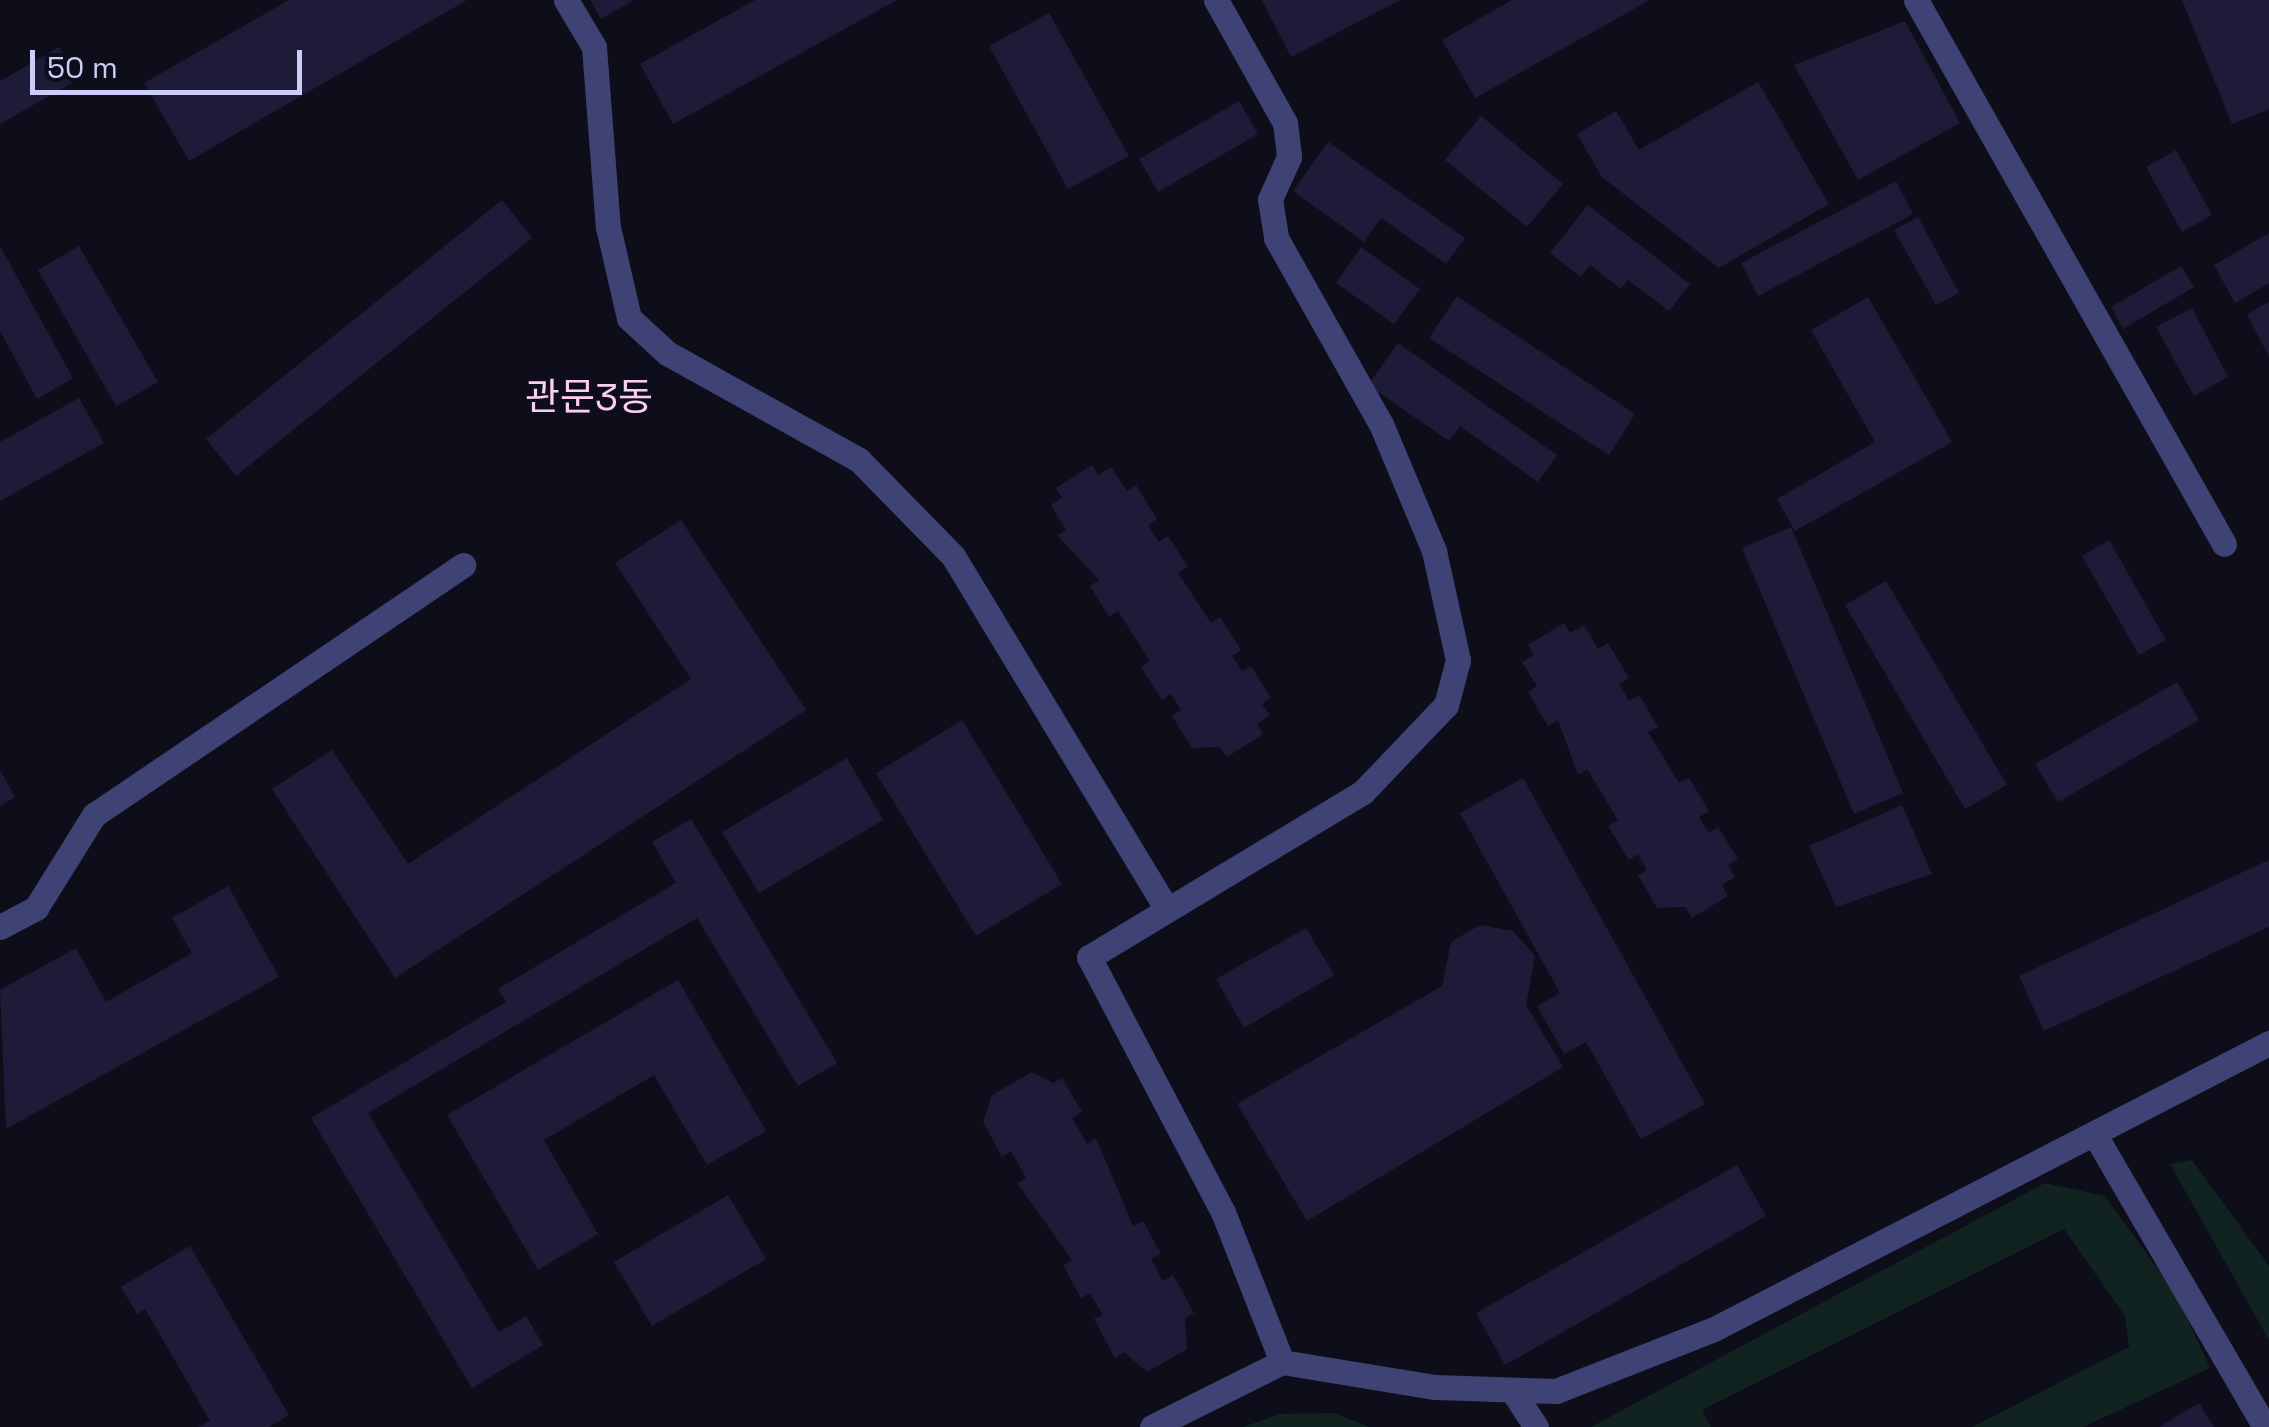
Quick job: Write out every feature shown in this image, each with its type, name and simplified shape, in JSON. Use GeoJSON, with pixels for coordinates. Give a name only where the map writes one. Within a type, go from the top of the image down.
{"type":"FeatureCollection","features":[{"type":"Feature","properties":{"kind":"street"},"geometry":{"type":"LineString","coordinates":[[566,0],[594,48],[608,227],[629,318],[667,353],[859,460],[953,556],[1164,905]]}},
{"type":"Feature","properties":{"kind":"street"},"geometry":{"type":"LineString","coordinates":[[1216,0],[1286,123],[1289,157],[1270,199],[1276,238],[1381,424],[1434,551],[1458,660],[1446,705],[1362,792],[1164,905],[1088,957],[1222,1212],[1282,1362]]}},
{"type":"Feature","properties":{"kind":"street"},"geometry":{"type":"LineString","coordinates":[[1916,0],[2224,544]]}},
{"type":"Feature","properties":{"kind":"street"},"geometry":{"type":"LineString","coordinates":[[0,927],[36,908],[94,814],[463,565]]}},
{"type":"Feature","properties":{"kind":"street"},"geometry":{"type":"LineString","coordinates":[[1152,1427],[1282,1362],[1512,1390],[1556,1391],[1712,1330],[2269,1043]]}},
{"type":"Feature","properties":{"kind":"street"},"geometry":{"type":"LineString","coordinates":[[2095,1135],[2264,1427]]}},
{"type":"Feature","properties":{"kind":"street"},"geometry":{"type":"LineString","coordinates":[[1512,1390],[1536,1427]]}},
{"type":"Feature","properties":{"kind":"green space"},"geometry":{"type":"Polygon","coordinates":[[[2192,1160],[2269,1266],[2269,1340],[2170,1164],[2192,1160]]]}},
{"type":"Feature","properties":{"kind":"green space"},"geometry":{"type":"Polygon","coordinates":[[[2045,1183],[2105,1196],[2177,1296],[2210,1368],[2083,1427],[1972,1427],[2129,1347],[2125,1316],[2064,1229],[1702,1410],[1711,1427],[1591,1427],[2045,1183]]]}},
{"type":"Feature","properties":{"kind":"green space"},"geometry":{"type":"Polygon","coordinates":[[[1334,1413],[1369,1427],[1243,1427],[1280,1414],[1334,1413]]]}},
{"type":"Feature","properties":{"kind":"building"},"geometry":{"type":"Polygon","coordinates":[[[289,0],[467,0],[189,161],[144,83],[289,0]]]}},
{"type":"Feature","properties":{"kind":"building"},"geometry":{"type":"Polygon","coordinates":[[[590,0],[634,0],[601,19],[590,0]]]}},
{"type":"Feature","properties":{"kind":"building"},"geometry":{"type":"Polygon","coordinates":[[[755,0],[897,0],[673,124],[640,64],[755,0]]]}},
{"type":"Feature","properties":{"kind":"building"},"geometry":{"type":"Polygon","coordinates":[[[1262,0],[1400,0],[1291,57],[1262,0]]]}},
{"type":"Feature","properties":{"kind":"building"},"geometry":{"type":"Polygon","coordinates":[[[1512,0],[1650,0],[1475,98],[1442,40],[1512,0]]]}},
{"type":"Feature","properties":{"kind":"building"},"geometry":{"type":"Polygon","coordinates":[[[2182,0],[2269,0],[2269,109],[2232,124],[2182,0]]]}},
{"type":"Feature","properties":{"kind":"building"},"geometry":{"type":"Polygon","coordinates":[[[1049,13],[1129,156],[1068,189],[989,46],[1049,13]]]}},
{"type":"Feature","properties":{"kind":"building"},"geometry":{"type":"Polygon","coordinates":[[[1905,21],[1960,123],[1858,180],[1794,65],[1905,21]]]}},
{"type":"Feature","properties":{"kind":"building"},"geometry":{"type":"Polygon","coordinates":[[[59,47],[77,80],[0,124],[0,81],[59,47]]]}},
{"type":"Feature","properties":{"kind":"building"},"geometry":{"type":"Polygon","coordinates":[[[1758,82],[1829,204],[1719,268],[1602,177],[1577,134],[1616,111],[1639,150],[1758,82]]]}},
{"type":"Feature","properties":{"kind":"building"},"geometry":{"type":"Polygon","coordinates":[[[1239,101],[1258,134],[1158,192],[1139,159],[1239,101]]]}},
{"type":"Feature","properties":{"kind":"building"},"geometry":{"type":"Polygon","coordinates":[[[1481,116],[1563,184],[1527,227],[1445,160],[1481,116]]]}},
{"type":"Feature","properties":{"kind":"building"},"geometry":{"type":"Polygon","coordinates":[[[1328,142],[1465,238],[1446,264],[1381,218],[1364,242],[1293,191],[1328,142]]]}},
{"type":"Feature","properties":{"kind":"building"},"geometry":{"type":"Polygon","coordinates":[[[2176,150],[2212,215],[2182,232],[2146,167],[2176,150]]]}},
{"type":"Feature","properties":{"kind":"building"},"geometry":{"type":"Polygon","coordinates":[[[1896,181],[1913,214],[1758,296],[1741,263],[1896,181]]]}},
{"type":"Feature","properties":{"kind":"building"},"geometry":{"type":"Polygon","coordinates":[[[502,200],[532,238],[236,476],[206,439],[502,200]]]}},
{"type":"Feature","properties":{"kind":"building"},"geometry":{"type":"Polygon","coordinates":[[[1588,205],[1690,284],[1669,311],[1628,280],[1621,289],[1590,265],[1581,277],[1550,253],[1588,205]]]}},
{"type":"Feature","properties":{"kind":"building"},"geometry":{"type":"Polygon","coordinates":[[[1918,217],[1959,293],[1936,305],[1894,230],[1918,217]]]}},
{"type":"Feature","properties":{"kind":"building"},"geometry":{"type":"Polygon","coordinates":[[[2269,233],[2269,283],[2235,303],[2214,265],[2269,233]]]}},
{"type":"Feature","properties":{"kind":"building"},"geometry":{"type":"Polygon","coordinates":[[[0,246],[73,378],[37,399],[0,331],[0,246]]]}},
{"type":"Feature","properties":{"kind":"building"},"geometry":{"type":"Polygon","coordinates":[[[79,246],[158,382],[116,406],[38,270],[79,246]]]}},
{"type":"Feature","properties":{"kind":"building"},"geometry":{"type":"Polygon","coordinates":[[[1361,247],[1420,289],[1394,324],[1336,283],[1361,247]]]}},
{"type":"Feature","properties":{"kind":"building"},"geometry":{"type":"Polygon","coordinates":[[[2181,266],[2194,287],[2123,329],[2111,307],[2181,266]]]}},
{"type":"Feature","properties":{"kind":"building"},"geometry":{"type":"Polygon","coordinates":[[[1457,296],[1635,414],[1609,455],[1429,338],[1457,296]]]}},
{"type":"Feature","properties":{"kind":"building"},"geometry":{"type":"Polygon","coordinates":[[[1868,297],[1952,442],[1795,531],[1777,499],[1875,442],[1811,330],[1868,297]]]}},
{"type":"Feature","properties":{"kind":"building"},"geometry":{"type":"Polygon","coordinates":[[[2269,302],[2269,357],[2247,314],[2269,302]]]}},
{"type":"Feature","properties":{"kind":"building"},"geometry":{"type":"Polygon","coordinates":[[[2192,308],[2228,377],[2194,396],[2156,327],[2192,308]]]}},
{"type":"Feature","properties":{"kind":"building"},"geometry":{"type":"Polygon","coordinates":[[[1398,343],[1557,455],[1538,482],[1460,426],[1449,441],[1368,385],[1398,343]]]}},
{"type":"Feature","properties":{"kind":"building"},"geometry":{"type":"Polygon","coordinates":[[[79,398],[104,443],[0,501],[0,442],[79,398]]]}},
{"type":"Feature","properties":{"kind":"building"},"geometry":{"type":"Polygon","coordinates":[[[1092,465],[1098,475],[1111,467],[1127,491],[1136,485],[1157,519],[1148,525],[1159,542],[1168,536],[1188,567],[1178,573],[1211,623],[1220,617],[1241,650],[1232,656],[1242,671],[1251,666],[1271,698],[1262,704],[1270,715],[1257,724],[1263,734],[1227,757],[1220,747],[1192,748],[1172,716],[1181,710],[1171,694],[1162,700],[1141,667],[1150,661],[1118,611],[1109,617],[1090,586],[1099,580],[1057,535],[1066,530],[1051,505],[1062,498],[1056,488],[1092,465]]]}},
{"type":"Feature","properties":{"kind":"building"},"geometry":{"type":"Polygon","coordinates":[[[681,520],[806,710],[395,978],[272,789],[332,750],[408,864],[691,679],[615,563],[681,520]]]}},
{"type":"Feature","properties":{"kind":"building"},"geometry":{"type":"Polygon","coordinates":[[[1791,527],[1903,793],[1854,814],[1742,548],[1791,527]]]}},
{"type":"Feature","properties":{"kind":"building"},"geometry":{"type":"Polygon","coordinates":[[[2109,540],[2166,640],[2139,655],[2082,556],[2109,540]]]}},
{"type":"Feature","properties":{"kind":"building"},"geometry":{"type":"Polygon","coordinates":[[[1886,581],[2007,785],[1965,809],[1845,605],[1886,581]]]}},
{"type":"Feature","properties":{"kind":"building"},"geometry":{"type":"Polygon","coordinates":[[[1564,623],[1570,633],[1584,625],[1598,649],[1608,643],[1629,678],[1619,684],[1629,701],[1639,695],[1658,727],[1648,732],[1679,783],[1689,778],[1709,811],[1699,817],[1709,833],[1718,827],[1738,859],[1728,865],[1735,877],[1722,885],[1728,896],[1692,918],[1685,907],[1657,908],[1638,875],[1647,870],[1638,854],[1629,860],[1608,826],[1618,820],[1587,769],[1578,775],[1558,720],[1548,726],[1528,692],[1537,686],[1522,662],[1534,655],[1528,645],[1564,623]]]}},
{"type":"Feature","properties":{"kind":"building"},"geometry":{"type":"Polygon","coordinates":[[[2177,682],[2199,720],[2058,802],[2035,764],[2177,682]]]}},
{"type":"Feature","properties":{"kind":"building"},"geometry":{"type":"Polygon","coordinates":[[[962,720],[1062,884],[976,936],[876,773],[962,720]]]}},
{"type":"Feature","properties":{"kind":"building"},"geometry":{"type":"Polygon","coordinates":[[[847,758],[883,820],[759,893],[722,832],[847,758]]]}},
{"type":"Feature","properties":{"kind":"building"},"geometry":{"type":"Polygon","coordinates":[[[0,770],[15,797],[0,806],[0,770]]]}},
{"type":"Feature","properties":{"kind":"building"},"geometry":{"type":"Polygon","coordinates":[[[1523,778],[1705,1104],[1641,1139],[1586,1042],[1564,1054],[1537,1006],[1560,993],[1460,813],[1523,778]]]}},
{"type":"Feature","properties":{"kind":"building"},"geometry":{"type":"Polygon","coordinates":[[[1902,805],[1932,874],[1836,907],[1809,846],[1902,805]]]}},
{"type":"Feature","properties":{"kind":"building"},"geometry":{"type":"Polygon","coordinates":[[[691,819],[837,1063],[798,1086],[697,918],[368,1113],[499,1332],[526,1316],[543,1345],[472,1388],[311,1118],[506,1002],[498,989],[676,883],[652,842],[691,819]]]}},
{"type":"Feature","properties":{"kind":"building"},"geometry":{"type":"Polygon","coordinates":[[[2269,860],[2269,927],[2044,1031],[2019,976],[2269,860]]]}},
{"type":"Feature","properties":{"kind":"building"},"geometry":{"type":"Polygon","coordinates":[[[228,886],[279,977],[6,1129],[0,990],[76,948],[106,1002],[192,953],[172,918],[228,886]]]}},
{"type":"Feature","properties":{"kind":"building"},"geometry":{"type":"Polygon","coordinates":[[[1480,925],[1513,931],[1535,956],[1526,1005],[1563,1067],[1307,1221],[1237,1104],[1442,986],[1451,942],[1480,925]]]}},
{"type":"Feature","properties":{"kind":"building"},"geometry":{"type":"Polygon","coordinates":[[[1306,928],[1334,975],[1244,1028],[1216,979],[1306,928]]]}},
{"type":"Feature","properties":{"kind":"building"},"geometry":{"type":"Polygon","coordinates":[[[678,980],[766,1131],[707,1165],[654,1075],[544,1140],[598,1234],[538,1270],[447,1115],[678,980]]]}},
{"type":"Feature","properties":{"kind":"building"},"geometry":{"type":"Polygon","coordinates":[[[1032,1072],[1053,1083],[1062,1078],[1082,1112],[1072,1118],[1087,1144],[1096,1138],[1133,1226],[1143,1221],[1161,1254],[1151,1259],[1163,1281],[1173,1275],[1194,1313],[1185,1318],[1187,1349],[1147,1372],[1124,1352],[1115,1358],[1094,1319],[1103,1315],[1090,1293],[1081,1298],[1063,1265],[1072,1260],[1017,1183],[1026,1178],[1011,1151],[1002,1157],[983,1122],[992,1095],[1032,1072]]]}},
{"type":"Feature","properties":{"kind":"building"},"geometry":{"type":"Polygon","coordinates":[[[1737,1165],[1766,1216],[1505,1365],[1476,1313],[1737,1165]]]}},
{"type":"Feature","properties":{"kind":"building"},"geometry":{"type":"Polygon","coordinates":[[[728,1195],[766,1259],[652,1326],[614,1262],[728,1195]]]}},
{"type":"Feature","properties":{"kind":"building"},"geometry":{"type":"Polygon","coordinates":[[[190,1246],[289,1415],[269,1427],[198,1427],[210,1421],[145,1309],[137,1314],[121,1287],[190,1246]]]}},
{"type":"Feature","properties":{"kind":"building"},"geometry":{"type":"Polygon","coordinates":[[[2199,1403],[2214,1427],[2159,1427],[2199,1403]]]}},
{"type":"Feature","properties":{"kind":"district","name":"관문3동"},"geometry":{"type":"Point","coordinates":[589,398]}}]}
